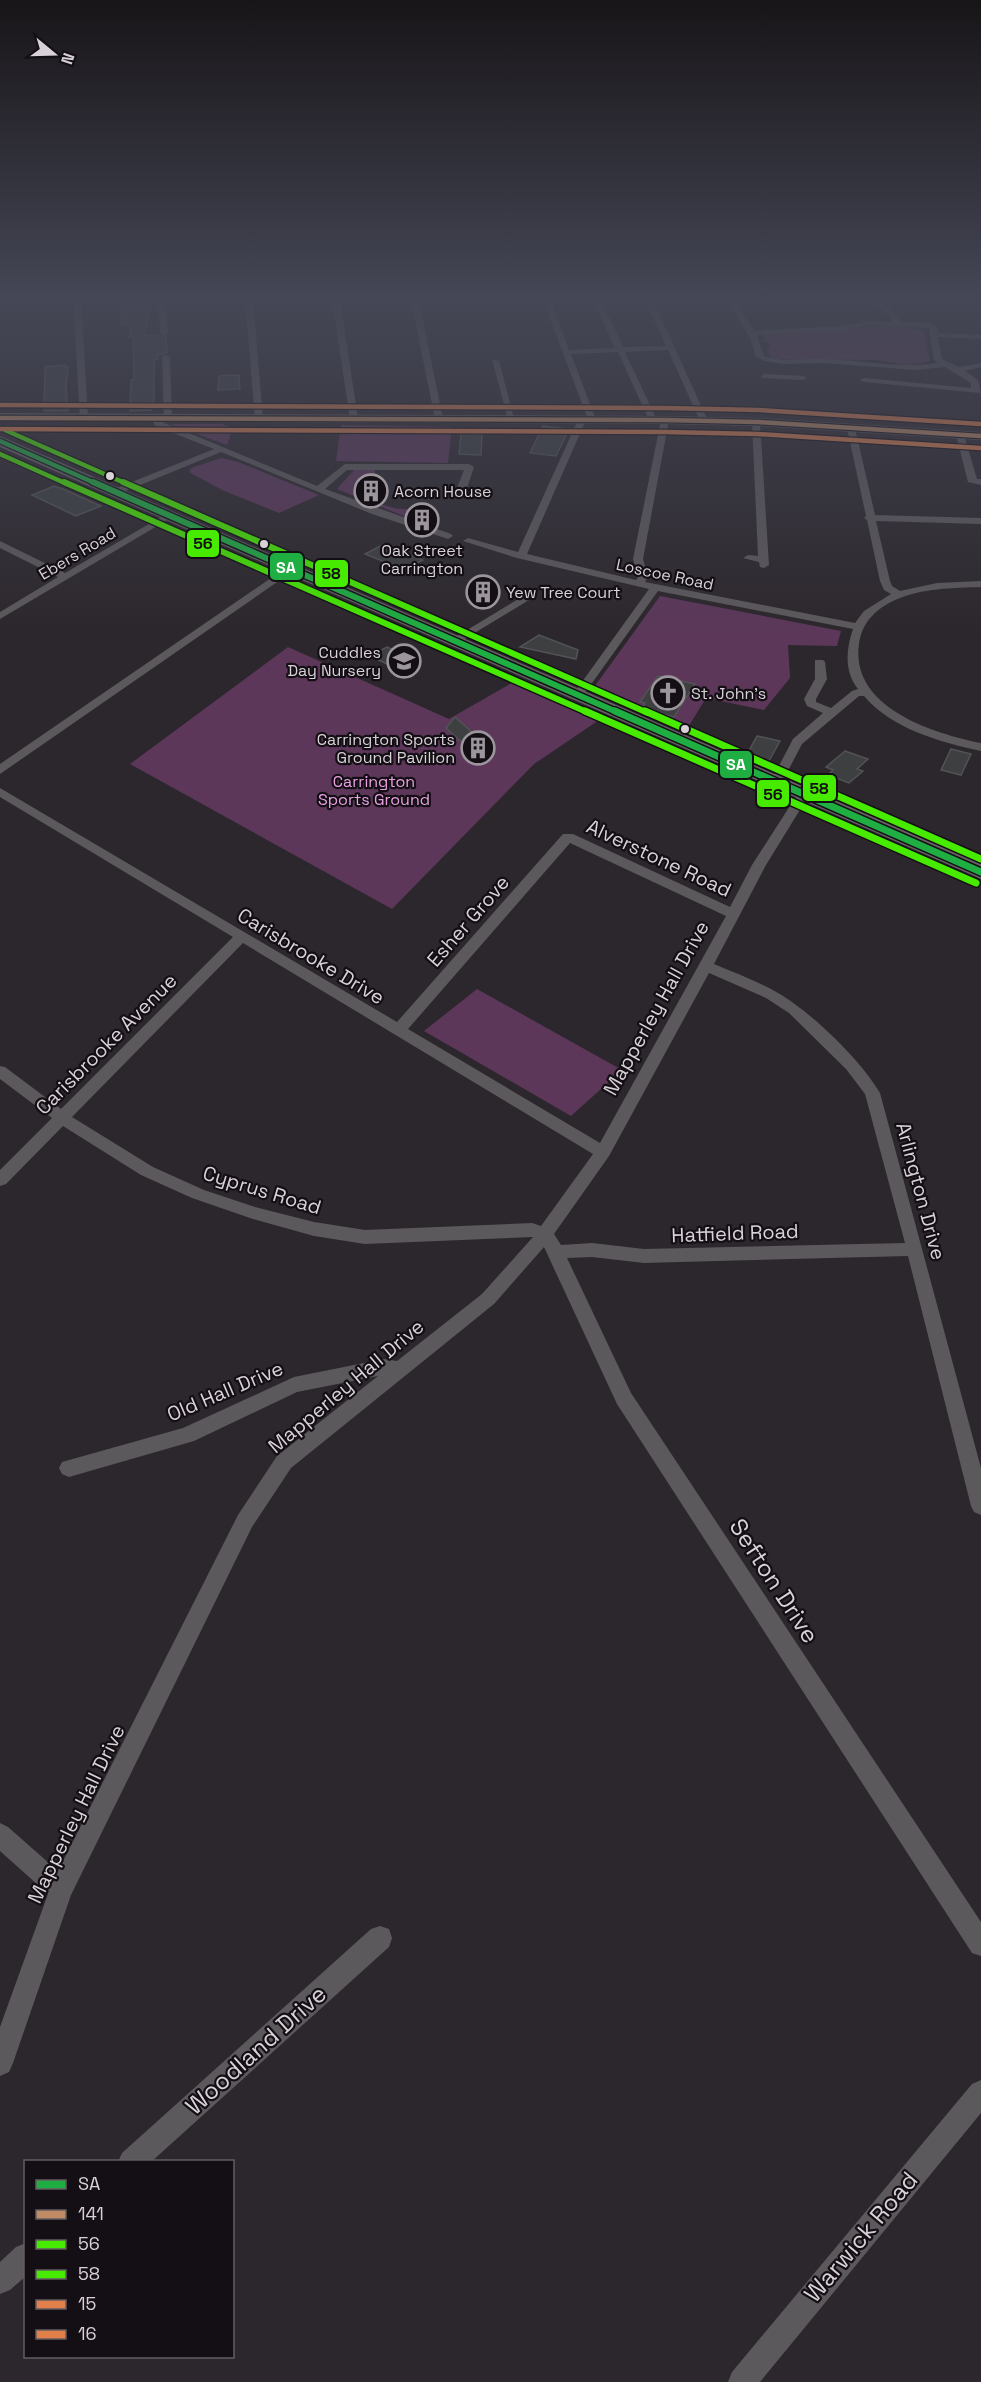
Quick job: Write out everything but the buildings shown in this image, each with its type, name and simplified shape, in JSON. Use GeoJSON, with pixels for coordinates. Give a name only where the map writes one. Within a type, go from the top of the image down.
{"type":"FeatureCollection","features":[{"type":"Feature","properties":{"kind":"highway"},"geometry":{"type":"LineString","coordinates":[[0,441],[981,872]]}},
{"type":"Feature","properties":{"kind":"main road"},"geometry":{"type":"LineString","coordinates":[[2,417],[659,420],[756,422],[981,436]]}},
{"type":"Feature","properties":{"kind":"street"},"geometry":{"type":"LineString","coordinates":[[84,411],[84,418]]}},
{"type":"Feature","properties":{"kind":"street"},"geometry":{"type":"LineString","coordinates":[[162,411],[162,418],[158,424],[417,528],[448,536]]}},
{"type":"Feature","properties":{"kind":"street"},"geometry":{"type":"LineString","coordinates":[[258,411],[259,419]]}},
{"type":"Feature","properties":{"kind":"street"},"geometry":{"type":"LineString","coordinates":[[353,411],[354,419]]}},
{"type":"Feature","properties":{"kind":"street"},"geometry":{"type":"LineString","coordinates":[[437,411],[439,420]]}},
{"type":"Feature","properties":{"kind":"street"},"geometry":{"type":"LineString","coordinates":[[509,411],[512,420]]}},
{"type":"Feature","properties":{"kind":"street"},"geometry":{"type":"LineString","coordinates":[[522,556],[587,420],[584,411]]}},
{"type":"Feature","properties":{"kind":"street"},"geometry":{"type":"LineString","coordinates":[[638,585],[642,577],[638,559],[659,420],[654,411]]}},
{"type":"Feature","properties":{"kind":"street"},"geometry":{"type":"LineString","coordinates":[[700,411],[704,421]]}},
{"type":"Feature","properties":{"kind":"street"},"geometry":{"type":"LineString","coordinates":[[748,558],[764,562],[756,422]]}},
{"type":"Feature","properties":{"kind":"street"},"geometry":{"type":"LineString","coordinates":[[851,428],[869,518],[885,581],[888,588],[899,595]]}},
{"type":"Feature","properties":{"kind":"street"},"geometry":{"type":"LineString","coordinates":[[960,435],[973,482],[981,482]]}},
{"type":"Feature","properties":{"kind":"street"},"geometry":{"type":"LineString","coordinates":[[115,492],[222,449]]}},
{"type":"Feature","properties":{"kind":"street"},"geometry":{"type":"LineString","coordinates":[[318,489],[330,483],[345,467],[469,467],[462,488]]}},
{"type":"Feature","properties":{"kind":"street","name":"Ebers Road"},"geometry":{"type":"LineString","coordinates":[[0,616],[169,516]]}},
{"type":"Feature","properties":{"kind":"street"},"geometry":{"type":"LineString","coordinates":[[869,518],[981,521]]}},
{"type":"Feature","properties":{"kind":"street"},"geometry":{"type":"LineString","coordinates":[[434,532],[446,520]]}},
{"type":"Feature","properties":{"kind":"street","name":"Loscoe Road"},"geometry":{"type":"LineString","coordinates":[[468,541],[638,585],[858,627]]}},
{"type":"Feature","properties":{"kind":"street"},"geometry":{"type":"LineString","coordinates":[[0,544],[65,577]]}},
{"type":"Feature","properties":{"kind":"street"},"geometry":{"type":"LineString","coordinates":[[0,770],[291,569]]}},
{"type":"Feature","properties":{"kind":"street"},"geometry":{"type":"LineString","coordinates":[[981,584],[937,586],[899,595],[868,613],[858,627],[852,649],[854,671],[865,692],[899,718],[922,731],[941,738],[981,747]]}},
{"type":"Feature","properties":{"kind":"street"},"geometry":{"type":"LineString","coordinates":[[578,695],[655,588]]}},
{"type":"Feature","properties":{"kind":"street"},"geometry":{"type":"LineString","coordinates":[[454,641],[530,595]]}},
{"type":"Feature","properties":{"kind":"street"},"geometry":{"type":"LineString","coordinates":[[819,662],[824,680],[810,699],[811,704],[833,713]]}},
{"type":"Feature","properties":{"kind":"street"},"geometry":{"type":"LineString","coordinates":[[776,783],[783,773],[792,748],[805,734],[856,693],[865,692]]}},
{"type":"Feature","properties":{"kind":"street","name":"Carisbrooke Drive"},"geometry":{"type":"LineString","coordinates":[[0,792],[603,1152]]}},
{"type":"Feature","properties":{"kind":"street","name":"Mapperley Hall Drive"},"geometry":{"type":"LineString","coordinates":[[0,2063],[61,1890],[245,1521],[284,1461],[488,1299],[545,1234],[603,1152],[759,865],[803,795]]}},
{"type":"Feature","properties":{"kind":"street","name":"Alverstone Road"},"geometry":{"type":"LineString","coordinates":[[568,837],[733,914]]}},
{"type":"Feature","properties":{"kind":"street","name":"Esher Grove"},"geometry":{"type":"LineString","coordinates":[[398,1031],[568,837]]}},
{"type":"Feature","properties":{"kind":"street","name":"Carisbrooke Avenue"},"geometry":{"type":"LineString","coordinates":[[0,1180],[242,936]]}},
{"type":"Feature","properties":{"kind":"street","name":"Arlington Drive"},"geometry":{"type":"LineString","coordinates":[[706,966],[771,995],[794,1010],[851,1065],[872,1094],[915,1249],[981,1506]]}},
{"type":"Feature","properties":{"kind":"street","name":"Cyprus Road"},"geometry":{"type":"LineString","coordinates":[[0,1071],[62,1118],[147,1171],[178,1185],[253,1212],[314,1229],[365,1238],[532,1230],[545,1234]]}},
{"type":"Feature","properties":{"kind":"street","name":"Sefton Drive"},"geometry":{"type":"LineString","coordinates":[[545,1234],[556,1252],[624,1398],[981,1944]]}},
{"type":"Feature","properties":{"kind":"street","name":"Hatfield Road"},"geometry":{"type":"LineString","coordinates":[[556,1252],[592,1250],[644,1256],[915,1249]]}},
{"type":"Feature","properties":{"kind":"street","name":"Old Hall Drive"},"geometry":{"type":"LineString","coordinates":[[69,1468],[187,1435],[294,1385],[384,1367],[401,1369]]}},
{"type":"Feature","properties":{"kind":"street"},"geometry":{"type":"LineString","coordinates":[[0,1835],[61,1890]]}},
{"type":"Feature","properties":{"kind":"street","name":"Woodland Drive"},"geometry":{"type":"LineString","coordinates":[[133,2160],[380,1938]]}},
{"type":"Feature","properties":{"kind":"street","name":"Warwick Road"},"geometry":{"type":"LineString","coordinates":[[741,2382],[981,2093]]}},
{"type":"Feature","properties":{"kind":"street"},"geometry":{"type":"LineString","coordinates":[[0,2280],[24,2259]]}},
{"type":"Feature","properties":{"kind":"green space"},"geometry":{"type":"Polygon","coordinates":[[[170,424],[222,424],[233,428],[227,445],[170,424]]]}},
{"type":"Feature","properties":{"kind":"green space"},"geometry":{"type":"Polygon","coordinates":[[[341,425],[452,427],[448,463],[336,461],[341,425]]]}},
{"type":"Feature","properties":{"kind":"green space"},"geometry":{"type":"Polygon","coordinates":[[[221,458],[238,462],[319,495],[279,513],[222,490],[189,472],[191,468],[221,458]]]}},
{"type":"Feature","properties":{"kind":"green space"},"geometry":{"type":"Polygon","coordinates":[[[355,469],[374,469],[376,476],[353,486],[353,491],[393,508],[409,509],[417,506],[418,502],[424,504],[406,517],[337,489],[355,469]]]}},
{"type":"Feature","properties":{"kind":"green space"},"geometry":{"type":"Polygon","coordinates":[[[660,596],[841,631],[837,646],[788,645],[790,678],[764,710],[706,698],[687,729],[592,690],[660,596]]]}},
{"type":"Feature","properties":{"kind":"green space","name":"Carrington Sports Ground"},"geometry":{"type":"Polygon","coordinates":[[[288,647],[449,719],[515,681],[602,718],[534,764],[392,909],[130,764],[288,647]]]}},
{"type":"Feature","properties":{"kind":"green space"},"geometry":{"type":"Polygon","coordinates":[[[477,989],[622,1070],[571,1116],[424,1031],[477,989]]]}},
{"type":"Feature","properties":{"kind":"transit line","name":"16"},"geometry":{"type":"LineString","coordinates":[[777,411],[981,424]]}},
{"type":"Feature","properties":{"kind":"transit line","name":"141"},"geometry":{"type":"LineString","coordinates":[[0,418],[665,420],[758,422],[981,436]]}},
{"type":"Feature","properties":{"kind":"transit line","name":"15"},"geometry":{"type":"LineString","coordinates":[[0,429],[665,432],[757,434],[980,448]]}},
{"type":"Feature","properties":{"kind":"transit line","name":"58"},"geometry":{"type":"LineString","coordinates":[[5,430],[981,859]]}},
{"type":"Feature","properties":{"kind":"transit line","name":"SA"},"geometry":{"type":"LineString","coordinates":[[0,441],[981,872]]}},
{"type":"Feature","properties":{"kind":"transit line","name":"56"},"geometry":{"type":"LineString","coordinates":[[0,454],[976,883]]}},
{"type":"Feature","properties":{"kind":"place","name":"Acorn House"},"geometry":{"type":"Point","coordinates":[371,491]}},
{"type":"Feature","properties":{"kind":"place","name":"Oak Street Carrington"},"geometry":{"type":"Point","coordinates":[422,520]}},
{"type":"Feature","properties":{"kind":"place","name":"Yew Tree Court"},"geometry":{"type":"Point","coordinates":[483,592]}},
{"type":"Feature","properties":{"kind":"place","name":"Cuddles Day Nursery"},"geometry":{"type":"Point","coordinates":[404,661]}},
{"type":"Feature","properties":{"kind":"place","name":"St. John's"},"geometry":{"type":"Point","coordinates":[668,693]}},
{"type":"Feature","properties":{"kind":"place","name":"Carrington Sports Ground Pavilion"},"geometry":{"type":"Point","coordinates":[478,748]}}]}
